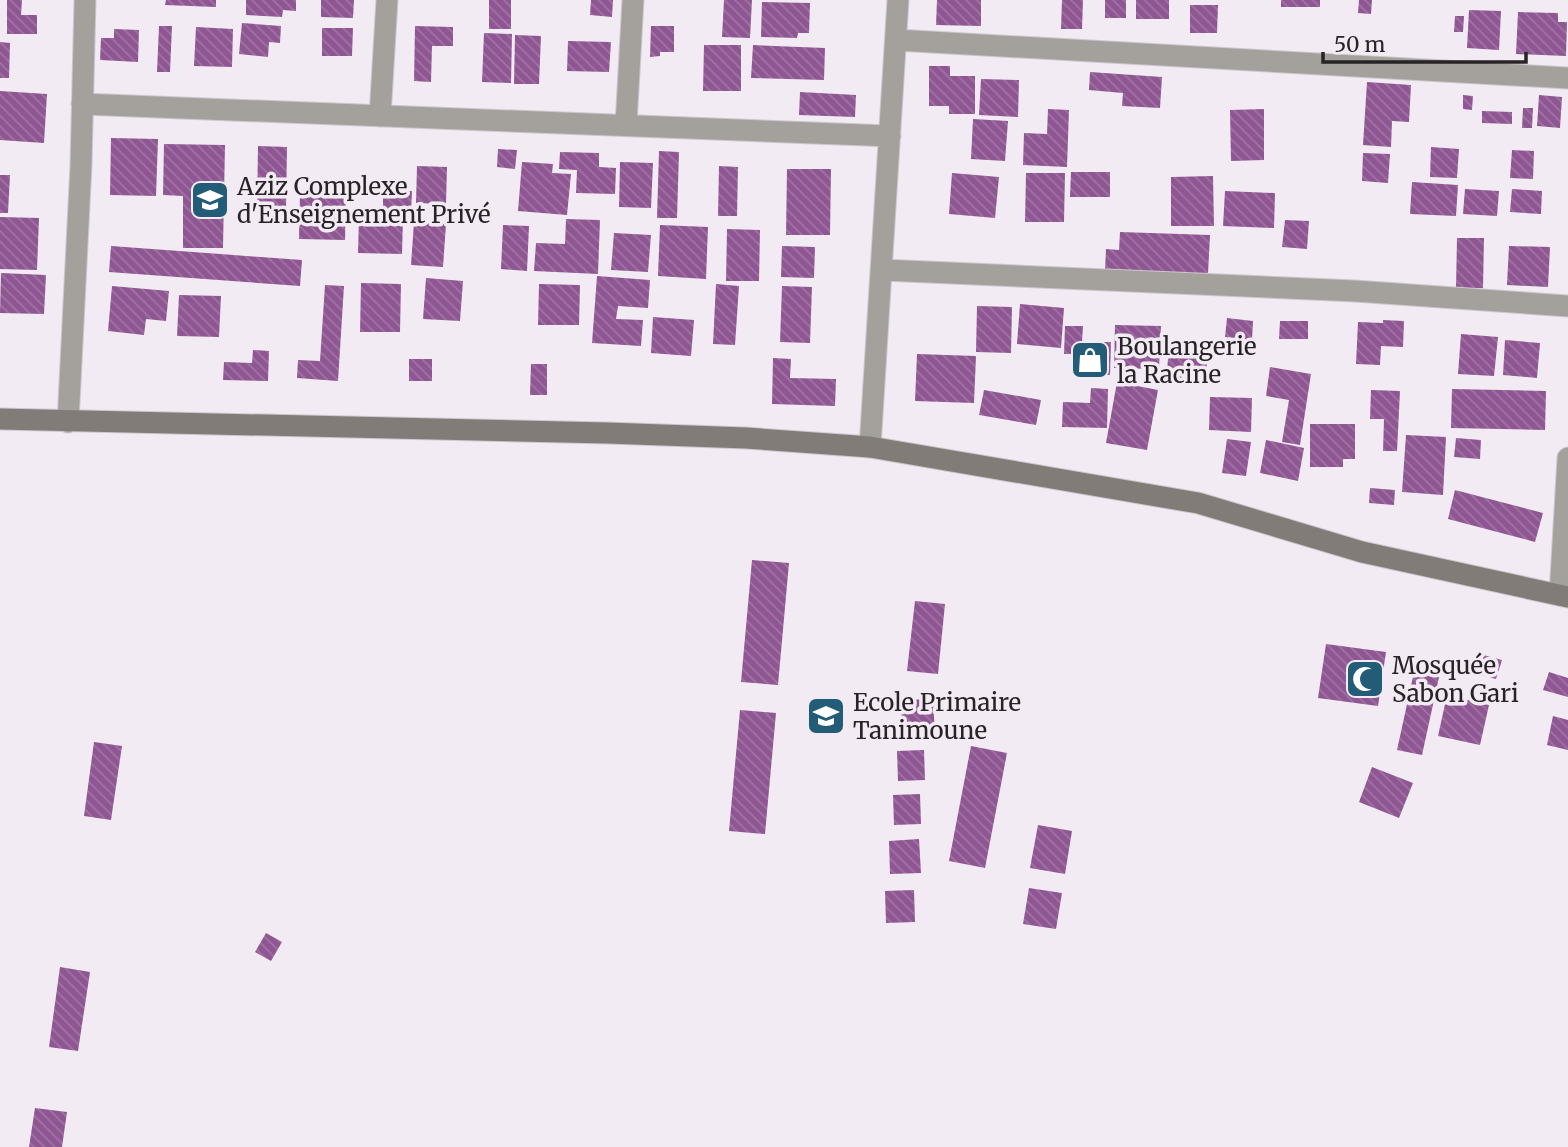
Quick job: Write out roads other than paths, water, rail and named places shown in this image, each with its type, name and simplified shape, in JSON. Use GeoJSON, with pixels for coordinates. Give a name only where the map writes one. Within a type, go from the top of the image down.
{"type":"FeatureCollection","features":[{"type":"Feature","properties":{"kind":"street"},"geometry":{"type":"LineString","coordinates":[[68,422],[85,0]]}},
{"type":"Feature","properties":{"kind":"street"},"geometry":{"type":"LineString","coordinates":[[380,116],[387,0]]}},
{"type":"Feature","properties":{"kind":"street"},"geometry":{"type":"LineString","coordinates":[[626,125],[633,0]]}},
{"type":"Feature","properties":{"kind":"street"},"geometry":{"type":"LineString","coordinates":[[870,447],[898,0]]}},
{"type":"Feature","properties":{"kind":"street"},"geometry":{"type":"LineString","coordinates":[[896,40],[1568,78]]}},
{"type":"Feature","properties":{"kind":"street"},"geometry":{"type":"LineString","coordinates":[[82,104],[890,136]]}},
{"type":"Feature","properties":{"kind":"street"},"geometry":{"type":"LineString","coordinates":[[883,270],[1355,291],[1568,306]]}},
{"type":"Feature","properties":{"kind":"street"},"geometry":{"type":"LineString","coordinates":[[0,419],[621,433],[870,447],[1198,503],[1362,552],[1564,596],[1568,458]]}},
{"type":"Feature","properties":{"kind":"place","name":"Aziz Complexe d'Enseignement Privé"},"geometry":{"type":"Point","coordinates":[210,200]}},
{"type":"Feature","properties":{"kind":"place","name":"Boulangerie la Racine"},"geometry":{"type":"Point","coordinates":[1090,360]}},
{"type":"Feature","properties":{"kind":"place","name":"Mosquée Sabon Gari"},"geometry":{"type":"Point","coordinates":[1365,679]}},
{"type":"Feature","properties":{"kind":"place","name":"Ecole Primaire Tanimoune"},"geometry":{"type":"Point","coordinates":[826,716]}}]}
